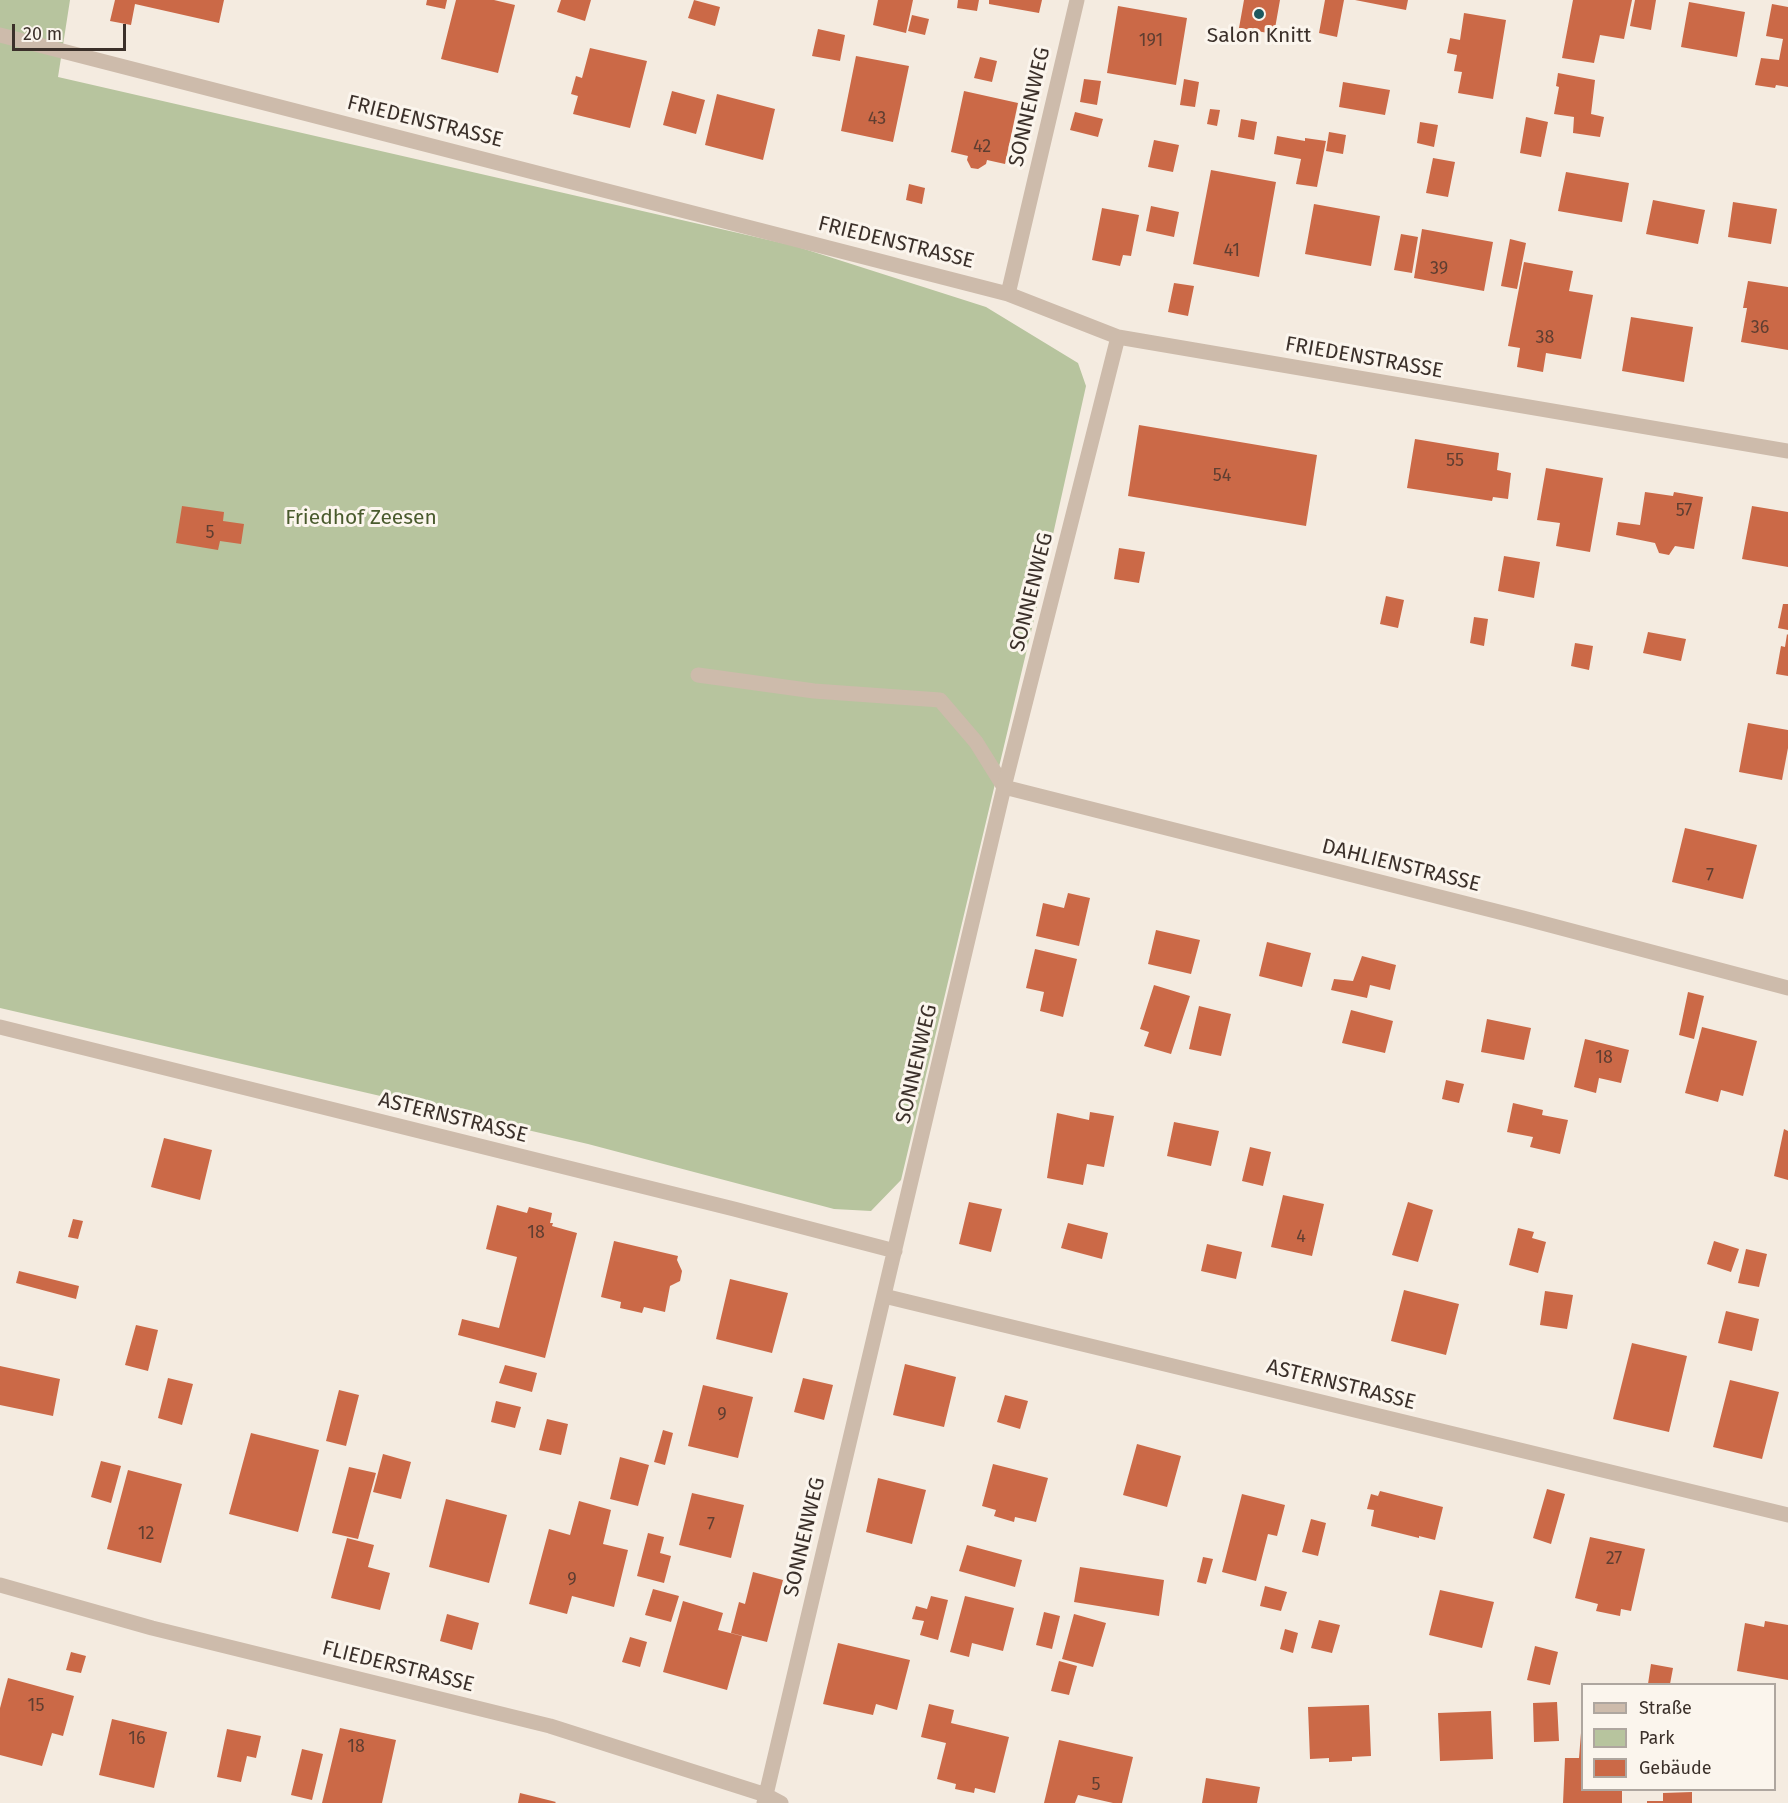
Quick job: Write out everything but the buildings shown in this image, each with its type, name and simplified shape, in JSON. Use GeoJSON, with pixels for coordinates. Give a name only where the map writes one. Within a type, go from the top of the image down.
{"type":"FeatureCollection","features":[{"type":"Feature","properties":{"kind":"street","name":"SONNENWEG"},"geometry":{"type":"LineString","coordinates":[[1008,294],[1077,0]]}},
{"type":"Feature","properties":{"kind":"street","name":"FRIEDENSTRASSE"},"geometry":{"type":"LineString","coordinates":[[0,35],[1008,294],[1118,337],[1788,451]]}},
{"type":"Feature","properties":{"kind":"street","name":"SONNENWEG"},"geometry":{"type":"LineString","coordinates":[[765,1799],[1004,788],[1118,337]]}},
{"type":"Feature","properties":{"kind":"street"},"geometry":{"type":"LineString","coordinates":[[698,675],[814,691],[940,700],[976,742],[1004,788]]}},
{"type":"Feature","properties":{"kind":"street","name":"DAHLIENSTRASSE"},"geometry":{"type":"LineString","coordinates":[[1004,788],[1523,918],[1788,988]]}},
{"type":"Feature","properties":{"kind":"street","name":"ASTERNSTRASSE"},"geometry":{"type":"LineString","coordinates":[[0,1027],[711,1203],[895,1251]]}},
{"type":"Feature","properties":{"kind":"street","name":"ASTERNSTRASSE"},"geometry":{"type":"LineString","coordinates":[[884,1296],[1788,1515]]}},
{"type":"Feature","properties":{"kind":"street","name":"FLIEDERSTRASSE"},"geometry":{"type":"LineString","coordinates":[[0,1585],[152,1629],[550,1726],[781,1803]]}},
{"type":"Feature","properties":{"kind":"green space","name":"Friedhof Zeesen"},"geometry":{"type":"Polygon","coordinates":[[[0,0],[70,0],[58,77],[795,246],[986,307],[1078,363],[1086,386],[1036,611],[901,1180],[871,1211],[834,1209],[588,1144],[0,1008],[0,0]]]}},
{"type":"Feature","properties":{"kind":"place","name":"Salon Knitt"},"geometry":{"type":"Point","coordinates":[1259,14]}}]}
